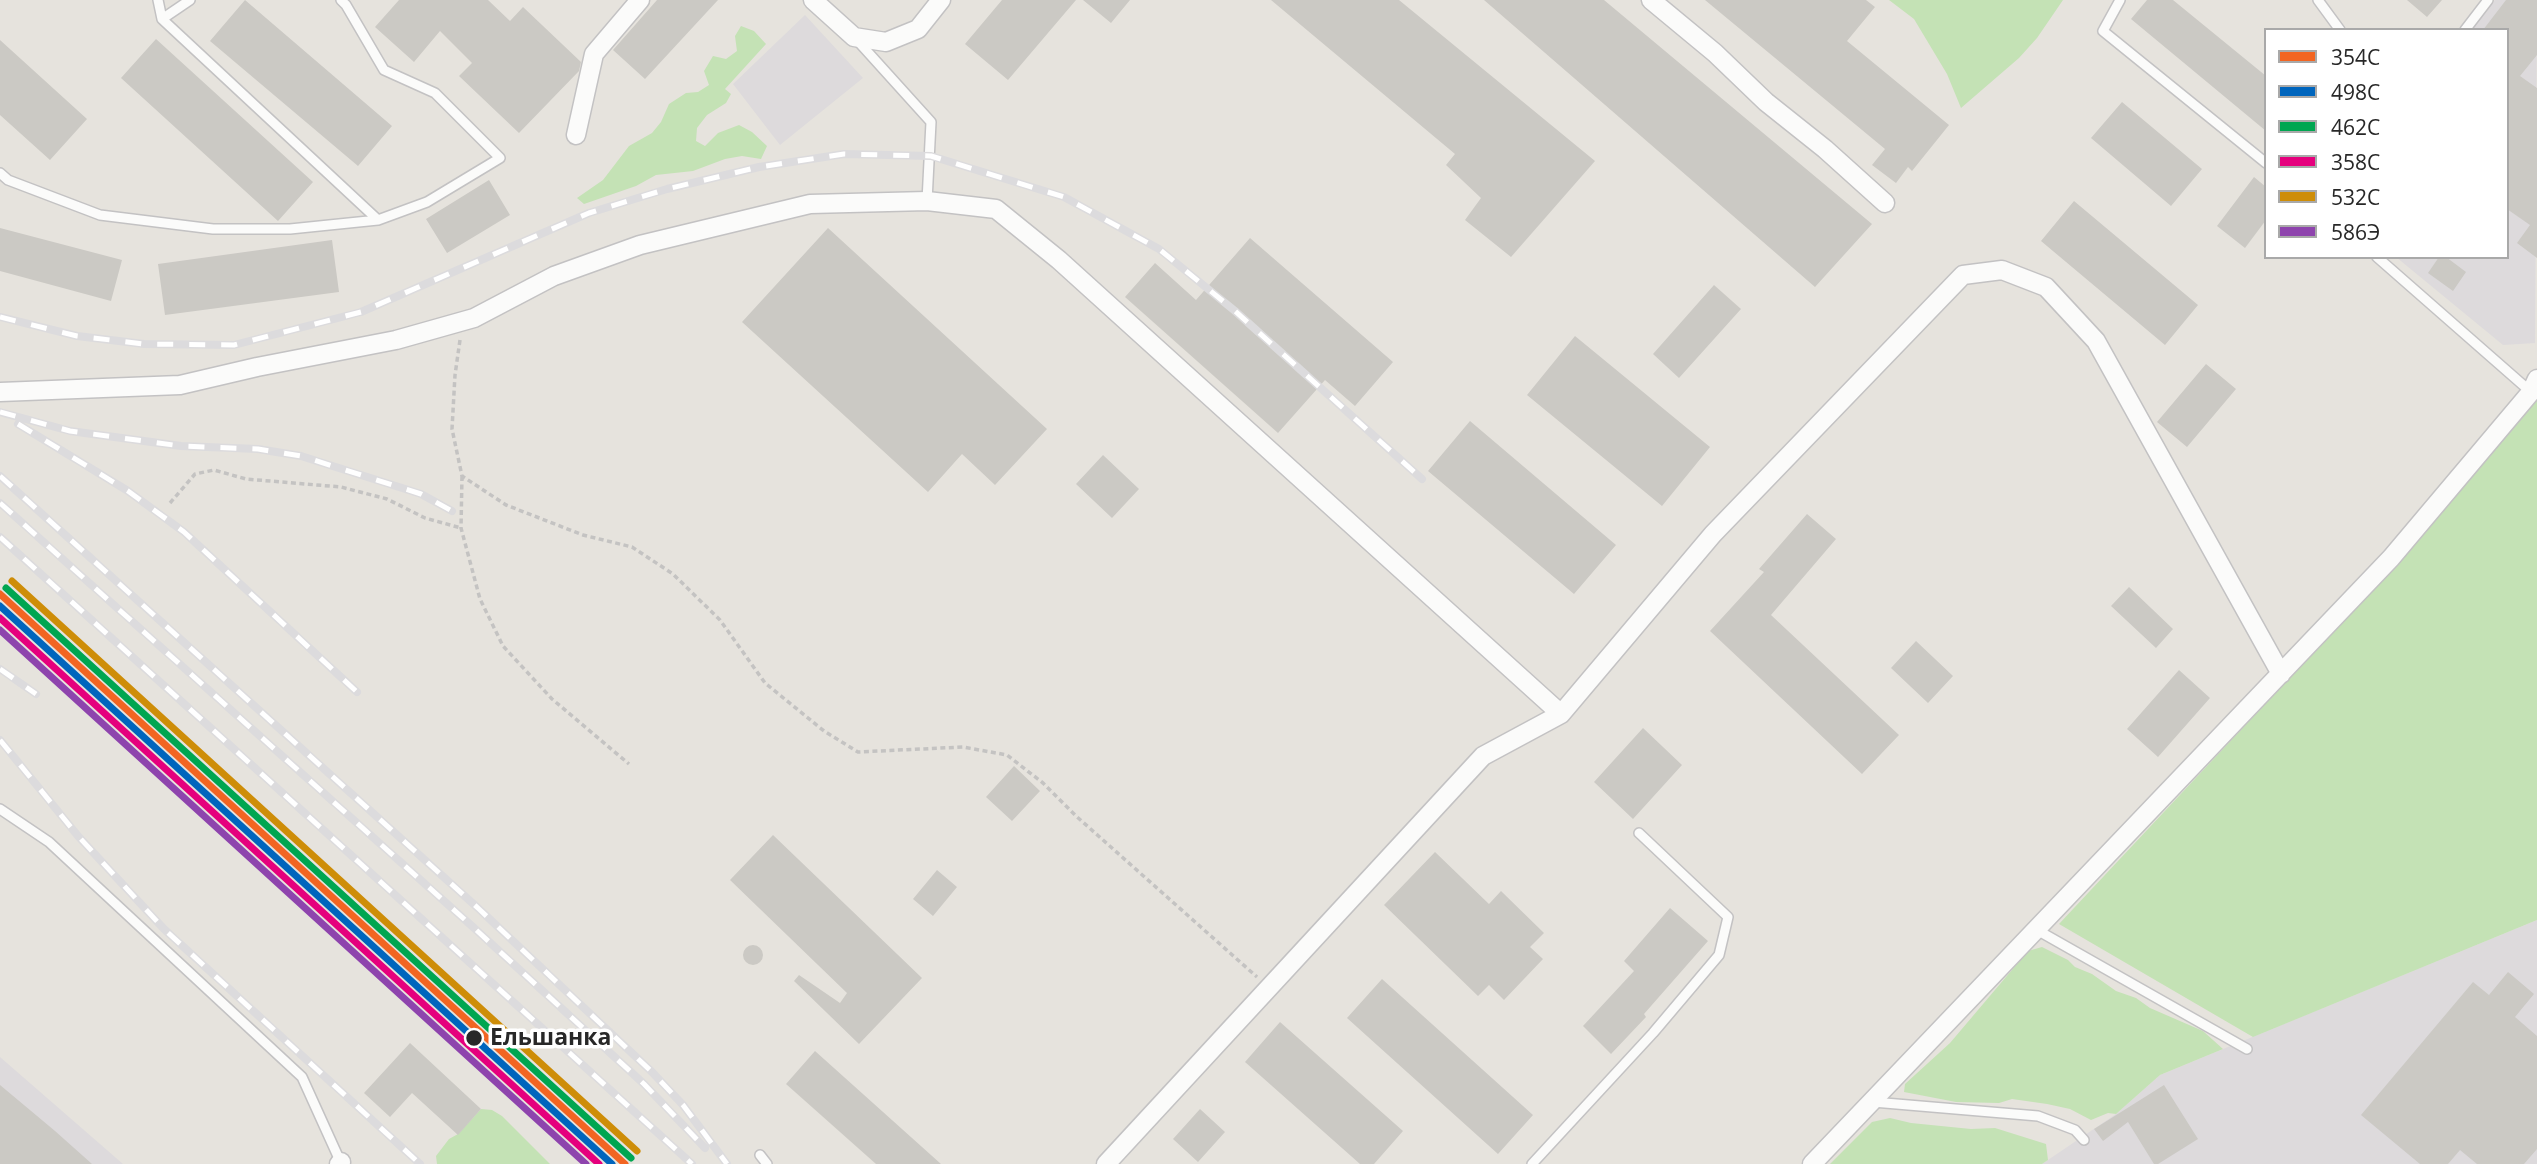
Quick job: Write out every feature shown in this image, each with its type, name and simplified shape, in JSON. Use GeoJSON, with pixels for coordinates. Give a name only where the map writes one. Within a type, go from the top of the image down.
{"type":"FeatureCollection","features":[{"type":"Feature","properties":{"kind":"street"},"geometry":{"type":"LineString","coordinates":[[576,135],[594,54],[640,0]]}},
{"type":"Feature","properties":{"kind":"street"},"geometry":{"type":"LineString","coordinates":[[813,0],[854,37],[886,42],[918,29],[941,0]]}},
{"type":"Feature","properties":{"kind":"street"},"geometry":{"type":"LineString","coordinates":[[1651,0],[1715,53],[1766,102],[1825,149],[1885,204]]}},
{"type":"Feature","properties":{"kind":"street"},"geometry":{"type":"LineString","coordinates":[[0,391],[180,385],[396,340],[474,318],[554,276],[640,245],[810,204],[927,201],[996,209],[1059,260],[1561,715]]}},
{"type":"Feature","properties":{"kind":"street"},"geometry":{"type":"LineString","coordinates":[[1106,1164],[1483,756],[1561,715],[1713,534],[1963,275],[2002,270],[2046,287],[2096,341],[2281,674]]}},
{"type":"Feature","properties":{"kind":"street"},"geometry":{"type":"LineString","coordinates":[[1812,1164],[2391,558],[2534,385]]}},
{"type":"Feature","properties":{"kind":"lane"},"geometry":{"type":"LineString","coordinates":[[158,0],[162,19],[378,220]]}},
{"type":"Feature","properties":{"kind":"lane"},"geometry":{"type":"LineString","coordinates":[[162,19],[190,0]]}},
{"type":"Feature","properties":{"kind":"lane"},"geometry":{"type":"LineString","coordinates":[[0,173],[8,180],[100,215],[213,229],[290,229],[378,220],[428,202],[500,158],[435,93],[384,70],[341,0]]}},
{"type":"Feature","properties":{"kind":"lane"},"geometry":{"type":"LineString","coordinates":[[2120,0],[2103,31],[2264,161]]}},
{"type":"Feature","properties":{"kind":"lane"},"geometry":{"type":"LineString","coordinates":[[2318,0],[2339,28]]}},
{"type":"Feature","properties":{"kind":"lane"},"geometry":{"type":"LineString","coordinates":[[2466,28],[2487,0]]}},
{"type":"Feature","properties":{"kind":"lane"},"geometry":{"type":"LineString","coordinates":[[854,37],[931,122],[927,201]]}},
{"type":"Feature","properties":{"kind":"lane"},"geometry":{"type":"LineString","coordinates":[[2379,259],[2534,385]]}},
{"type":"Feature","properties":{"kind":"lane"},"geometry":{"type":"LineString","coordinates":[[0,809],[49,842],[302,1077],[342,1163]]}},
{"type":"Feature","properties":{"kind":"lane"},"geometry":{"type":"LineString","coordinates":[[1532,1164],[1653,1033],[1719,955],[1728,917],[1639,833]]}},
{"type":"Feature","properties":{"kind":"lane"},"geometry":{"type":"LineString","coordinates":[[2037,930],[2247,1049]]}},
{"type":"Feature","properties":{"kind":"lane"},"geometry":{"type":"LineString","coordinates":[[1872,1102],[2038,1116],[2075,1130],[2084,1140]]}},
{"type":"Feature","properties":{"kind":"lane"},"geometry":{"type":"LineString","coordinates":[[760,1155],[767,1164]]}},
{"type":"Feature","properties":{"kind":"path"},"geometry":{"type":"LineString","coordinates":[[462,321],[454,375],[452,429],[462,476],[461,528],[480,599],[503,646],[552,699],[629,764]]}},
{"type":"Feature","properties":{"kind":"path"},"geometry":{"type":"LineString","coordinates":[[170,503],[195,474],[214,470],[246,479],[341,487],[387,499],[425,518],[461,528]]}},
{"type":"Feature","properties":{"kind":"path"},"geometry":{"type":"LineString","coordinates":[[462,476],[506,505],[583,535],[632,547],[673,573],[720,620],[765,683],[824,732],[858,752],[963,747],[1007,755],[1043,783],[1076,816],[1269,987]]}},
{"type":"Feature","properties":{"kind":"shaded area"},"geometry":{"type":"Polygon","coordinates":[[[2495,0],[2537,0],[2535,343],[2503,345],[2398,259],[2509,259],[2509,28],[2473,28],[2495,0]]]}},
{"type":"Feature","properties":{"kind":"shaded area"},"geometry":{"type":"Polygon","coordinates":[[[805,15],[863,78],[780,145],[733,84],[805,15]]]}},
{"type":"Feature","properties":{"kind":"shaded area"},"geometry":{"type":"Polygon","coordinates":[[[2537,920],[2537,1164],[2042,1164],[2116,1114],[2160,1075],[2537,920]]]}},
{"type":"Feature","properties":{"kind":"shaded area"},"geometry":{"type":"Polygon","coordinates":[[[0,1057],[123,1164],[0,1164],[0,1057]]]}},
{"type":"Feature","properties":{"kind":"green space"},"geometry":{"type":"Polygon","coordinates":[[[1889,0],[2063,0],[2037,38],[2019,58],[1961,108],[1947,74],[1914,19],[1889,0]]]}},
{"type":"Feature","properties":{"kind":"green space"},"geometry":{"type":"Polygon","coordinates":[[[741,26],[754,31],[766,44],[725,89],[731,94],[726,103],[707,115],[697,128],[696,141],[705,146],[718,133],[739,125],[752,132],[767,146],[761,159],[742,156],[725,159],[693,171],[656,175],[636,186],[584,204],[577,198],[603,180],[629,146],[652,133],[661,122],[669,104],[686,93],[698,92],[709,85],[704,71],[713,56],[726,59],[737,51],[735,36],[741,26]]]}},
{"type":"Feature","properties":{"kind":"green space"},"geometry":{"type":"Polygon","coordinates":[[[2537,398],[2537,920],[2253,1037],[2059,924],[2385,576],[2537,398]]]}},
{"type":"Feature","properties":{"kind":"green space"},"geometry":{"type":"Polygon","coordinates":[[[2042,947],[2092,974],[2116,991],[2203,1031],[2223,1049],[2160,1075],[2116,1114],[2108,1113],[2091,1120],[2070,1109],[2047,1104],[2012,1099],[1999,1103],[1956,1102],[1904,1092],[1905,1084],[1950,1043],[2028,951],[2042,947]]]}},
{"type":"Feature","properties":{"kind":"green space"},"geometry":{"type":"Polygon","coordinates":[[[481,1109],[492,1110],[502,1116],[550,1164],[437,1164],[436,1156],[449,1139],[458,1134],[481,1109]]]}},
{"type":"Feature","properties":{"kind":"green space"},"geometry":{"type":"Polygon","coordinates":[[[1890,1118],[1911,1123],[1971,1129],[1995,1128],[2046,1144],[2048,1160],[2042,1164],[1830,1164],[1872,1122],[1890,1118]]]}},
{"type":"Feature","properties":{"kind":"building"},"geometry":{"type":"Polygon","coordinates":[[[245,0],[392,126],[358,166],[210,41],[245,0]]]}},
{"type":"Feature","properties":{"kind":"building"},"geometry":{"type":"Polygon","coordinates":[[[399,0],[488,0],[510,21],[523,7],[581,62],[579,71],[519,133],[459,76],[472,63],[440,31],[414,62],[375,27],[399,0]]]}},
{"type":"Feature","properties":{"kind":"building"},"geometry":{"type":"Polygon","coordinates":[[[657,0],[718,0],[645,79],[613,50],[657,0]]]}},
{"type":"Feature","properties":{"kind":"building"},"geometry":{"type":"Polygon","coordinates":[[[1002,0],[1076,0],[1008,80],[965,44],[1002,0]]]}},
{"type":"Feature","properties":{"kind":"building"},"geometry":{"type":"Polygon","coordinates":[[[1083,0],[1130,0],[1111,23],[1083,0]]]}},
{"type":"Feature","properties":{"kind":"building"},"geometry":{"type":"Polygon","coordinates":[[[1271,0],[1399,0],[1595,161],[1511,257],[1465,220],[1481,198],[1446,165],[1455,154],[1271,0]]]}},
{"type":"Feature","properties":{"kind":"building"},"geometry":{"type":"Polygon","coordinates":[[[1484,0],[1604,0],[1872,224],[1815,287],[1484,0]]]}},
{"type":"Feature","properties":{"kind":"building"},"geometry":{"type":"Polygon","coordinates":[[[1705,0],[1866,0],[1875,7],[1847,41],[1949,125],[1912,171],[1908,167],[1896,183],[1872,165],[1885,149],[1705,0]]]}},
{"type":"Feature","properties":{"kind":"building"},"geometry":{"type":"Polygon","coordinates":[[[2147,0],[2173,0],[2264,74],[2264,129],[2131,19],[2147,0]]]}},
{"type":"Feature","properties":{"kind":"building"},"geometry":{"type":"Polygon","coordinates":[[[2407,0],[2442,0],[2427,17],[2407,0]]]}},
{"type":"Feature","properties":{"kind":"building"},"geometry":{"type":"Polygon","coordinates":[[[2506,0],[2537,0],[2537,55],[2520,76],[2537,88],[2537,258],[2517,243],[2530,225],[2509,210],[2509,28],[2485,28],[2506,0]]]}},
{"type":"Feature","properties":{"kind":"building"},"geometry":{"type":"Polygon","coordinates":[[[156,39],[313,182],[278,221],[121,78],[156,39]]]}},
{"type":"Feature","properties":{"kind":"building"},"geometry":{"type":"Polygon","coordinates":[[[0,40],[87,119],[50,160],[0,115],[0,40]]]}},
{"type":"Feature","properties":{"kind":"building"},"geometry":{"type":"Polygon","coordinates":[[[2122,102],[2202,169],[2171,206],[2091,138],[2122,102]]]}},
{"type":"Feature","properties":{"kind":"building"},"geometry":{"type":"Polygon","coordinates":[[[2254,177],[2264,185],[2264,223],[2245,248],[2217,226],[2254,177]]]}},
{"type":"Feature","properties":{"kind":"building"},"geometry":{"type":"Polygon","coordinates":[[[489,180],[510,215],[447,253],[426,219],[489,180]]]}},
{"type":"Feature","properties":{"kind":"building"},"geometry":{"type":"Polygon","coordinates":[[[2074,201],[2198,305],[2165,345],[2041,241],[2074,201]]]}},
{"type":"Feature","properties":{"kind":"building"},"geometry":{"type":"Polygon","coordinates":[[[0,228],[122,260],[111,301],[0,271],[0,228]]]}},
{"type":"Feature","properties":{"kind":"building"},"geometry":{"type":"Polygon","coordinates":[[[828,228],[1047,429],[995,485],[962,454],[928,492],[742,322],[828,228]]]}},
{"type":"Feature","properties":{"kind":"building"},"geometry":{"type":"Polygon","coordinates":[[[1250,238],[1393,362],[1355,406],[1325,380],[1278,433],[1125,297],[1155,263],[1196,300],[1250,238]]]}},
{"type":"Feature","properties":{"kind":"building"},"geometry":{"type":"Polygon","coordinates":[[[332,240],[339,292],[165,315],[158,264],[332,240]]]}},
{"type":"Feature","properties":{"kind":"building"},"geometry":{"type":"Polygon","coordinates":[[[2438,259],[2449,259],[2466,272],[2453,291],[2428,273],[2438,259]]]}},
{"type":"Feature","properties":{"kind":"building"},"geometry":{"type":"Polygon","coordinates":[[[1714,285],[1741,309],[1679,378],[1653,354],[1714,285]]]}},
{"type":"Feature","properties":{"kind":"building"},"geometry":{"type":"Polygon","coordinates":[[[1575,336],[1710,447],[1662,506],[1527,395],[1575,336]]]}},
{"type":"Feature","properties":{"kind":"building"},"geometry":{"type":"Polygon","coordinates":[[[2206,364],[2236,389],[2187,447],[2157,422],[2206,364]]]}},
{"type":"Feature","properties":{"kind":"building"},"geometry":{"type":"Polygon","coordinates":[[[1470,421],[1616,545],[1574,594],[1428,471],[1470,421]]]}},
{"type":"Feature","properties":{"kind":"building"},"geometry":{"type":"Polygon","coordinates":[[[1103,455],[1139,489],[1112,518],[1076,484],[1103,455]]]}},
{"type":"Feature","properties":{"kind":"building"},"geometry":{"type":"Polygon","coordinates":[[[1807,514],[1836,539],[1771,615],[1899,735],[1862,774],[1710,631],[1764,572],[1759,569],[1807,514]]]}},
{"type":"Feature","properties":{"kind":"building"},"geometry":{"type":"Polygon","coordinates":[[[2129,587],[2173,629],[2156,648],[2111,606],[2129,587]]]}},
{"type":"Feature","properties":{"kind":"building"},"geometry":{"type":"Polygon","coordinates":[[[1916,641],[1953,676],[1928,703],[1891,668],[1916,641]]]}},
{"type":"Feature","properties":{"kind":"building"},"geometry":{"type":"Polygon","coordinates":[[[2179,670],[2210,698],[2158,757],[2127,729],[2179,670]]]}},
{"type":"Feature","properties":{"kind":"building"},"geometry":{"type":"Polygon","coordinates":[[[1643,728],[1682,765],[1633,819],[1594,782],[1643,728]]]}},
{"type":"Feature","properties":{"kind":"building"},"geometry":{"type":"Polygon","coordinates":[[[1014,766],[1040,791],[1012,821],[986,797],[1014,766]]]}},
{"type":"Feature","properties":{"kind":"building"},"geometry":{"type":"Polygon","coordinates":[[[773,835],[922,978],[859,1044],[794,981],[799,975],[840,1003],[847,993],[730,880],[773,835]]]}},
{"type":"Feature","properties":{"kind":"building"},"geometry":{"type":"Polygon","coordinates":[[[1435,852],[1489,904],[1501,891],[1544,933],[1530,947],[1543,959],[1504,1000],[1489,985],[1478,996],[1384,905],[1435,852]]]}},
{"type":"Feature","properties":{"kind":"building"},"geometry":{"type":"Polygon","coordinates":[[[937,870],[957,887],[933,916],[913,899],[937,870]]]}},
{"type":"Feature","properties":{"kind":"building"},"geometry":{"type":"Polygon","coordinates":[[[1670,908],[1708,941],[1644,1014],[1646,1017],[1611,1054],[1583,1026],[1634,971],[1624,961],[1670,908]]]}},
{"type":"Feature","properties":{"kind":"building"},"geometry":{"type":"Polygon","coordinates":[[[753,945],[760,948],[763,955],[760,962],[753,965],[746,962],[743,955],[746,948],[753,945]]]}},
{"type":"Feature","properties":{"kind":"building"},"geometry":{"type":"Polygon","coordinates":[[[2508,972],[2534,994],[2515,1017],[2537,1036],[2537,1149],[2524,1164],[2477,1164],[2460,1150],[2448,1164],[2420,1164],[2361,1115],[2473,982],[2489,995],[2508,972]]]}},
{"type":"Feature","properties":{"kind":"building"},"geometry":{"type":"Polygon","coordinates":[[[1382,979],[1533,1115],[1498,1154],[1347,1018],[1382,979]]]}},
{"type":"Feature","properties":{"kind":"building"},"geometry":{"type":"Polygon","coordinates":[[[1280,1022],[1403,1131],[1374,1164],[1360,1164],[1245,1062],[1280,1022]]]}},
{"type":"Feature","properties":{"kind":"building"},"geometry":{"type":"Polygon","coordinates":[[[410,1043],[481,1109],[458,1135],[412,1093],[390,1117],[364,1093],[410,1043]]]}},
{"type":"Feature","properties":{"kind":"building"},"geometry":{"type":"Polygon","coordinates":[[[815,1051],[941,1164],[876,1164],[786,1084],[815,1051]]]}},
{"type":"Feature","properties":{"kind":"building"},"geometry":{"type":"Polygon","coordinates":[[[0,1085],[55,1131],[92,1164],[0,1164],[0,1085]]]}},
{"type":"Feature","properties":{"kind":"building"},"geometry":{"type":"Polygon","coordinates":[[[2164,1085],[2198,1139],[2158,1164],[2154,1164],[2128,1122],[2103,1141],[2094,1129],[2164,1085]]]}},
{"type":"Feature","properties":{"kind":"building"},"geometry":{"type":"Polygon","coordinates":[[[1200,1109],[1225,1132],[1198,1162],[1173,1139],[1200,1109]]]}},
{"type":"Feature","properties":{"kind":"railway"},"geometry":{"type":"LineString","coordinates":[[0,317],[77,336],[144,344],[234,345],[361,312],[589,213],[667,189],[759,167],[844,154],[931,156],[1064,197],[1159,249],[1235,311],[1422,479]]}},
{"type":"Feature","properties":{"kind":"railway"},"geometry":{"type":"LineString","coordinates":[[0,412],[70,431],[181,446],[258,449],[301,456],[421,494],[452,511]]}},
{"type":"Feature","properties":{"kind":"railway"},"geometry":{"type":"LineString","coordinates":[[18,424],[128,491],[184,532],[357,692]]}},
{"type":"Feature","properties":{"kind":"railway"},"geometry":{"type":"LineString","coordinates":[[0,476],[479,909],[652,1072],[683,1105],[727,1164]]}},
{"type":"Feature","properties":{"kind":"railway"},"geometry":{"type":"LineString","coordinates":[[0,503],[473,927],[644,1084],[705,1148]]}},
{"type":"Feature","properties":{"kind":"railway"},"geometry":{"type":"LineString","coordinates":[[0,537],[692,1164]]}},
{"type":"Feature","properties":{"kind":"railway"},"geometry":{"type":"LineString","coordinates":[[0,669],[36,694]]}},
{"type":"Feature","properties":{"kind":"railway"},"geometry":{"type":"LineString","coordinates":[[0,740],[78,836],[164,929],[420,1164]]}},
{"type":"Feature","properties":{"kind":"transit line","name":"532С"},"geometry":{"type":"LineString","coordinates":[[12,581],[637,1151]]}},
{"type":"Feature","properties":{"kind":"transit line","name":"462С"},"geometry":{"type":"LineString","coordinates":[[6,588],[631,1158]]}},
{"type":"Feature","properties":{"kind":"transit line","name":"354С"},"geometry":{"type":"LineString","coordinates":[[0,594],[625,1164]]}},
{"type":"Feature","properties":{"kind":"transit line","name":"498С"},"geometry":{"type":"LineString","coordinates":[[0,606],[612,1164]]}},
{"type":"Feature","properties":{"kind":"transit line","name":"358С"},"geometry":{"type":"LineString","coordinates":[[0,618],[599,1164]]}},
{"type":"Feature","properties":{"kind":"transit line","name":"586Э"},"geometry":{"type":"LineString","coordinates":[[0,630],[586,1164]]}},
{"type":"Feature","properties":{"kind":"place","name":"Ельшанка"},"geometry":{"type":"Point","coordinates":[474,1038]}}]}
